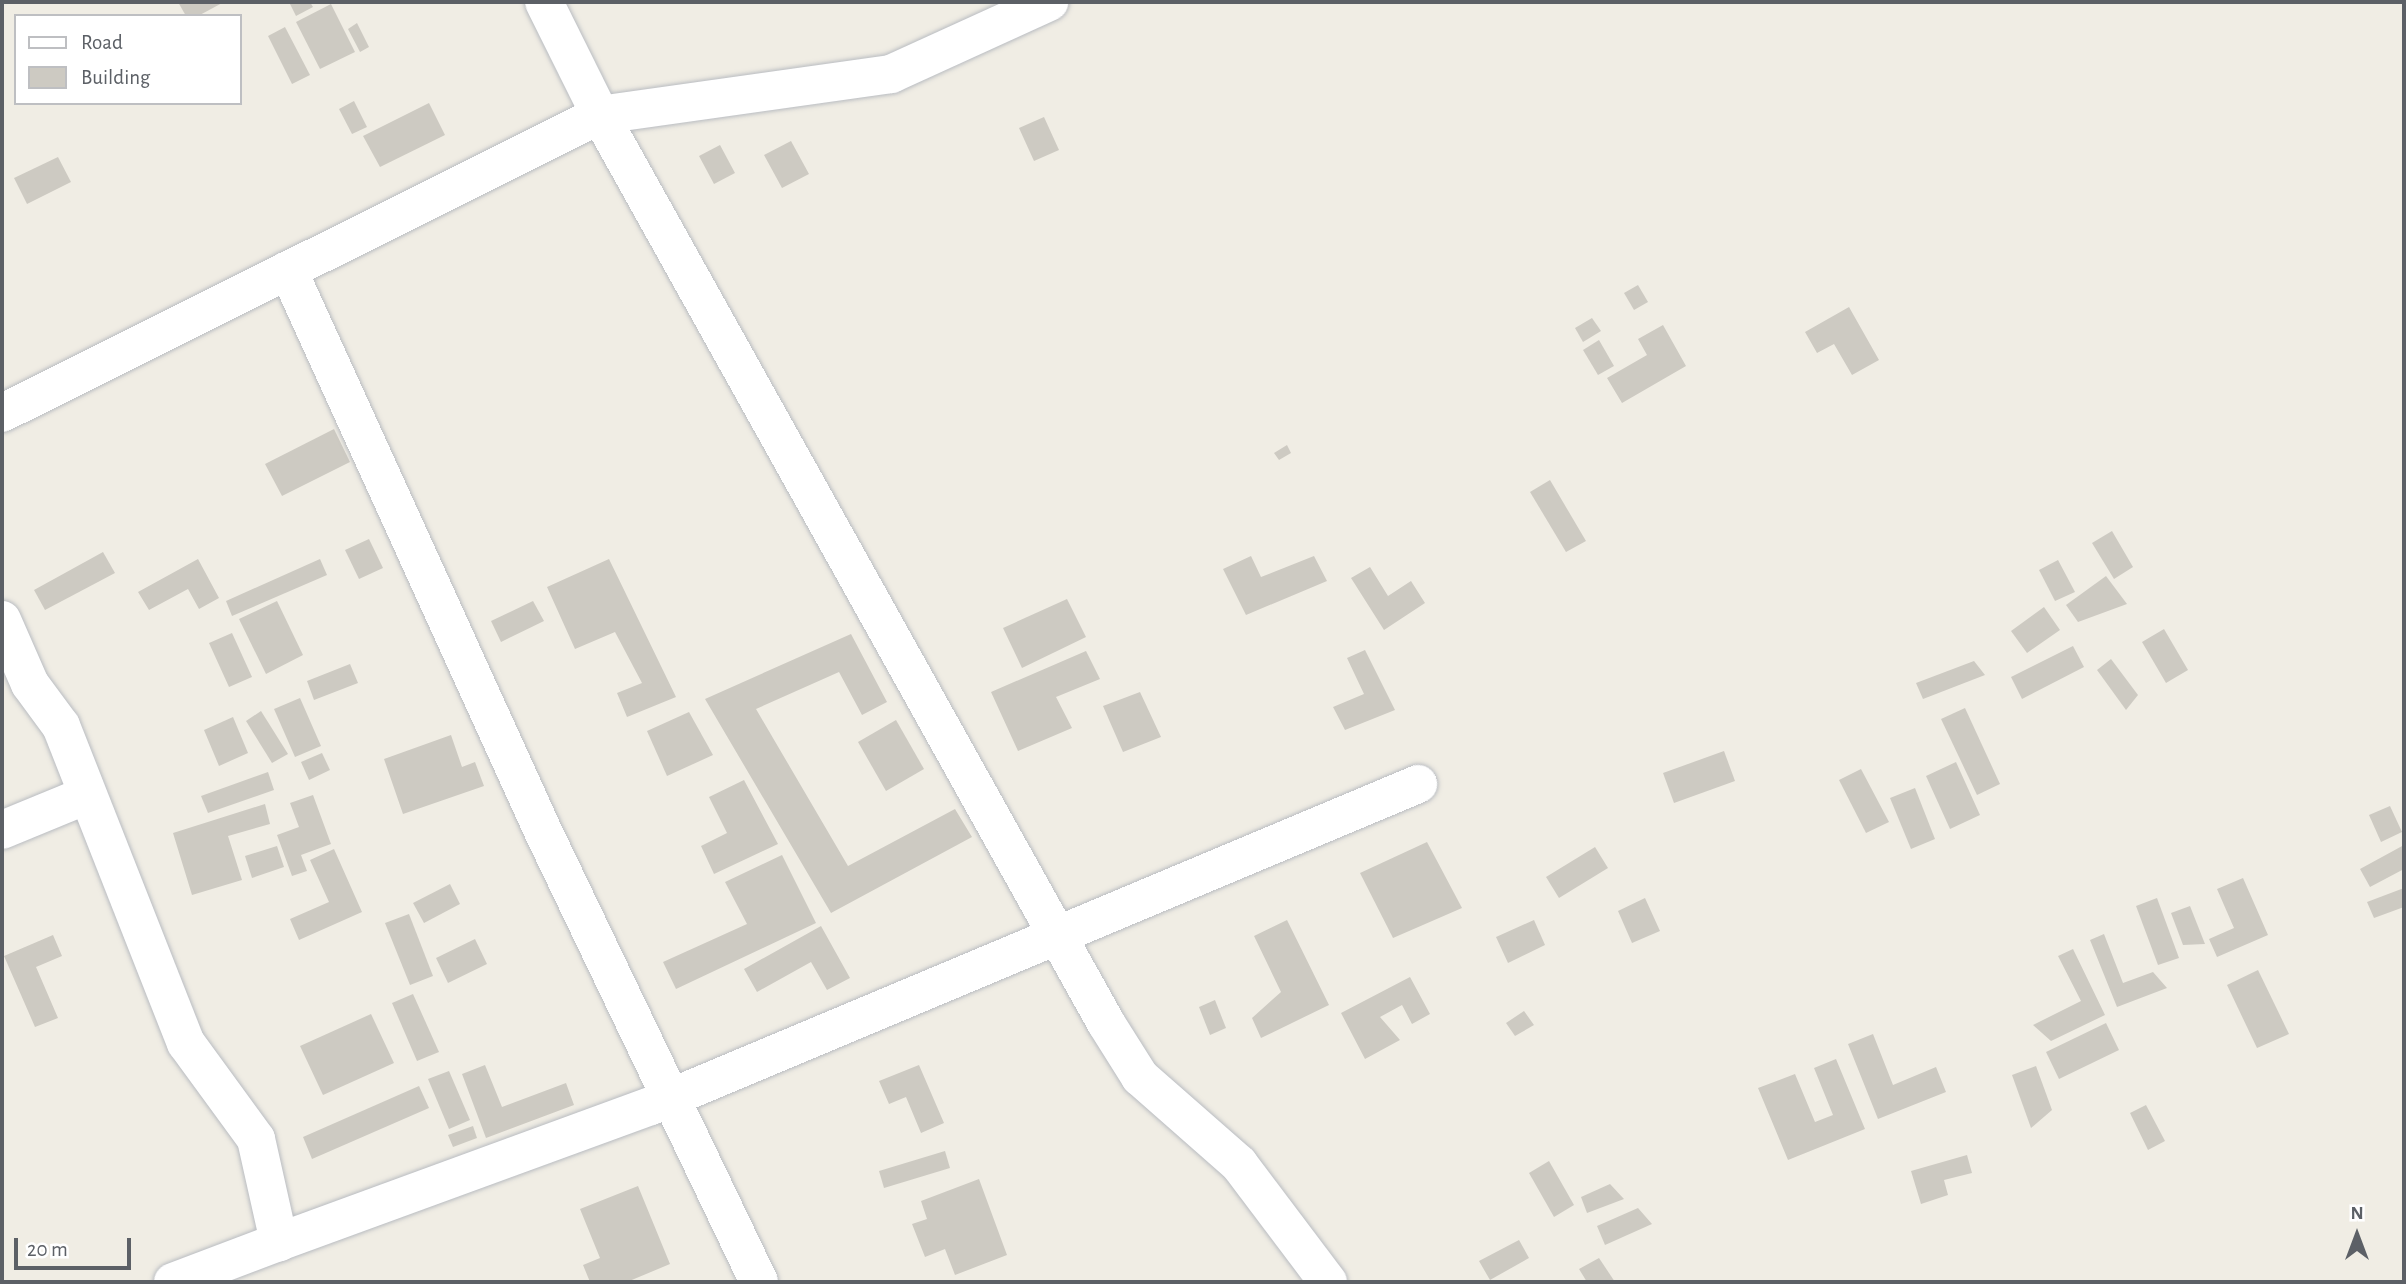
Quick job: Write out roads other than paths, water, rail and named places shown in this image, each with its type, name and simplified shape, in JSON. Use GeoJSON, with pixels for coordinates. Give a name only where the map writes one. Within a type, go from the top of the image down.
{"type":"FeatureCollection","features":[{"type":"Feature","properties":{"kind":"street"},"geometry":{"type":"LineString","coordinates":[[544,2],[600,115],[1056,936],[1140,1077],[1239,1164],[1328,1282]]}},
{"type":"Feature","properties":{"kind":"street"},"geometry":{"type":"LineString","coordinates":[[2,413],[600,115],[891,74],[1049,2]]}},
{"type":"Feature","properties":{"kind":"street"},"geometry":{"type":"LineString","coordinates":[[288,270],[759,1282]]}},
{"type":"Feature","properties":{"kind":"street"},"geometry":{"type":"LineString","coordinates":[[2,621],[30,684],[61,726],[186,1043],[256,1139],[279,1242]]}},
{"type":"Feature","properties":{"kind":"street"},"geometry":{"type":"LineString","coordinates":[[173,1282],[672,1097],[1418,784]]}},
{"type":"Feature","properties":{"kind":"street"},"geometry":{"type":"LineString","coordinates":[[2,830],[87,795]]}}]}
